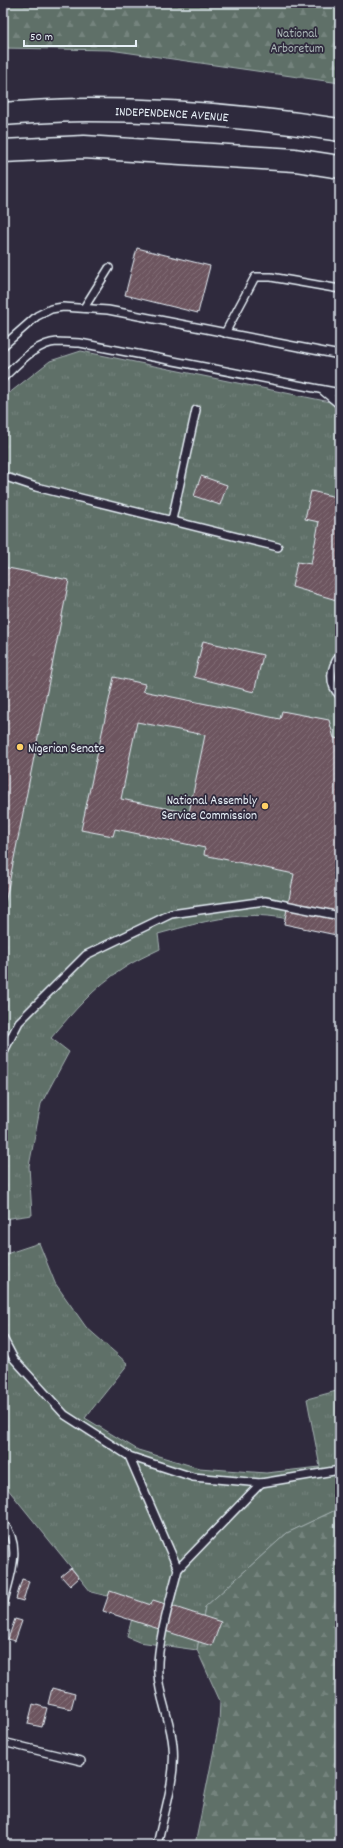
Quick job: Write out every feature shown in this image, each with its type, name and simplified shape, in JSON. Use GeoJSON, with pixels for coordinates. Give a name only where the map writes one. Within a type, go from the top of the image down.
{"type":"FeatureCollection","features":[{"type":"Feature","properties":{"kind":"main road","name":"INDEPENDENCE AVENUE"},"geometry":{"type":"LineString","coordinates":[[3,114],[87,110],[193,114],[303,124],[340,130]]}},
{"type":"Feature","properties":{"kind":"main road"},"geometry":{"type":"LineString","coordinates":[[3,151],[84,147],[295,160],[340,167]]}},
{"type":"Feature","properties":{"kind":"lane"},"geometry":{"type":"LineString","coordinates":[[84,308],[109,268]]}},
{"type":"Feature","properties":{"kind":"lane"},"geometry":{"type":"LineString","coordinates":[[225,332],[255,277],[271,277],[340,289]]}},
{"type":"Feature","properties":{"kind":"lane"},"geometry":{"type":"LineString","coordinates":[[3,346],[37,316],[51,309],[63,307],[108,310],[340,355]]}},
{"type":"Feature","properties":{"kind":"lane"},"geometry":{"type":"LineString","coordinates":[[3,378],[26,357],[44,345],[57,342],[80,343],[340,393]]}},
{"type":"Feature","properties":{"kind":"lane"},"geometry":{"type":"LineString","coordinates":[[322,390],[340,405]]}},
{"type":"Feature","properties":{"kind":"lane"},"geometry":{"type":"LineString","coordinates":[[172,520],[196,410]]}},
{"type":"Feature","properties":{"kind":"lane"},"geometry":{"type":"LineString","coordinates":[[3,476],[36,486],[278,547]]}},
{"type":"Feature","properties":{"kind":"lane"},"geometry":{"type":"LineString","coordinates":[[340,655],[334,664],[331,674],[332,684],[340,696]]}},
{"type":"Feature","properties":{"kind":"lane"},"geometry":{"type":"LineString","coordinates":[[3,1053],[19,1022],[86,955],[171,914],[265,901],[340,916]]}},
{"type":"Feature","properties":{"kind":"lane"},"geometry":{"type":"LineString","coordinates":[[3,1338],[14,1359],[65,1415],[129,1456],[193,1478],[261,1484],[340,1470]]}},
{"type":"Feature","properties":{"kind":"lane"},"geometry":{"type":"LineString","coordinates":[[129,1456],[178,1569]]}},
{"type":"Feature","properties":{"kind":"lane"},"geometry":{"type":"LineString","coordinates":[[157,1845],[172,1778],[173,1747],[158,1675],[158,1657],[178,1569],[261,1484]]}},
{"type":"Feature","properties":{"kind":"lane"},"geometry":{"type":"LineString","coordinates":[[3,1523],[10,1530],[15,1555],[3,1605]]}},
{"type":"Feature","properties":{"kind":"lane"},"geometry":{"type":"LineString","coordinates":[[3,1742],[81,1762]]}},
{"type":"Feature","properties":{"kind":"green space","name":"National Arboretum"},"geometry":{"type":"Polygon","coordinates":[[[3,3],[340,3],[340,83],[110,50],[3,48],[3,3]]]}},
{"type":"Feature","properties":{"kind":"green space"},"geometry":{"type":"Polygon","coordinates":[[[81,351],[340,404],[340,933],[286,919],[268,916],[240,916],[213,920],[158,934],[160,949],[128,965],[103,983],[76,1009],[51,1038],[69,1052],[41,1104],[29,1166],[32,1215],[3,1219],[3,398],[50,361],[81,351]]]}},
{"type":"Feature","properties":{"kind":"green space"},"geometry":{"type":"Polygon","coordinates":[[[39,1243],[55,1283],[86,1327],[128,1364],[85,1418],[138,1450],[199,1468],[266,1473],[320,1467],[307,1399],[340,1390],[340,1508],[287,1533],[205,1607],[197,1650],[139,1642],[127,1637],[136,1603],[91,1592],[3,1483],[3,1255],[39,1243]]]}},
{"type":"Feature","properties":{"kind":"green space"},"geometry":{"type":"Polygon","coordinates":[[[340,1508],[340,1845],[195,1845],[219,1724],[220,1701],[197,1650],[205,1607],[287,1533],[340,1508]]]}},
{"type":"Feature","properties":{"kind":"building"},"geometry":{"type":"Polygon","coordinates":[[[137,248],[210,266],[198,313],[125,295],[137,248]]]}},
{"type":"Feature","properties":{"kind":"building"},"geometry":{"type":"Polygon","coordinates":[[[201,476],[227,485],[220,505],[194,496],[201,476]]]}},
{"type":"Feature","properties":{"kind":"building"},"geometry":{"type":"Polygon","coordinates":[[[311,491],[340,498],[340,601],[292,587],[297,562],[311,564],[319,522],[305,519],[311,491]]]}},
{"type":"Feature","properties":{"kind":"building","name":"Nigerian Senate"},"geometry":{"type":"Polygon","coordinates":[[[3,567],[69,580],[3,914],[3,567]]]}},
{"type":"Feature","properties":{"kind":"building"},"geometry":{"type":"Polygon","coordinates":[[[203,641],[263,655],[254,692],[194,677],[203,641]]]}},
{"type":"Feature","properties":{"kind":"building","name":"National Assembly Service Commission"},"geometry":{"type":"Polygon","coordinates":[[[114,677],[145,684],[143,691],[280,719],[282,711],[329,720],[334,738],[340,739],[340,919],[336,935],[284,924],[294,874],[204,855],[205,848],[115,829],[113,836],[81,830],[114,677]],[[137,722],[121,799],[189,813],[205,735],[137,722]]]}},
{"type":"Feature","properties":{"kind":"building"},"geometry":{"type":"Polygon","coordinates":[[[71,1568],[79,1578],[70,1586],[61,1576],[71,1568]]]}},
{"type":"Feature","properties":{"kind":"building"},"geometry":{"type":"Polygon","coordinates":[[[22,1579],[29,1581],[23,1601],[16,1599],[22,1579]]]}},
{"type":"Feature","properties":{"kind":"building"},"geometry":{"type":"Polygon","coordinates":[[[110,1591],[151,1605],[153,1600],[221,1622],[212,1646],[103,1611],[110,1591]]]}},
{"type":"Feature","properties":{"kind":"building"},"geometry":{"type":"Polygon","coordinates":[[[15,1619],[22,1621],[15,1641],[8,1639],[15,1619]]]}},
{"type":"Feature","properties":{"kind":"building"},"geometry":{"type":"Polygon","coordinates":[[[52,1688],[75,1694],[71,1709],[48,1704],[52,1688]]]}},
{"type":"Feature","properties":{"kind":"building"},"geometry":{"type":"Polygon","coordinates":[[[33,1704],[47,1708],[42,1727],[28,1724],[33,1704]]]}},
{"type":"Feature","properties":{"kind":"place","name":"Nigerian Senate"},"geometry":{"type":"Point","coordinates":[20,747]}},
{"type":"Feature","properties":{"kind":"place","name":"National Assembly Service Commission"},"geometry":{"type":"Point","coordinates":[265,806]}}]}
